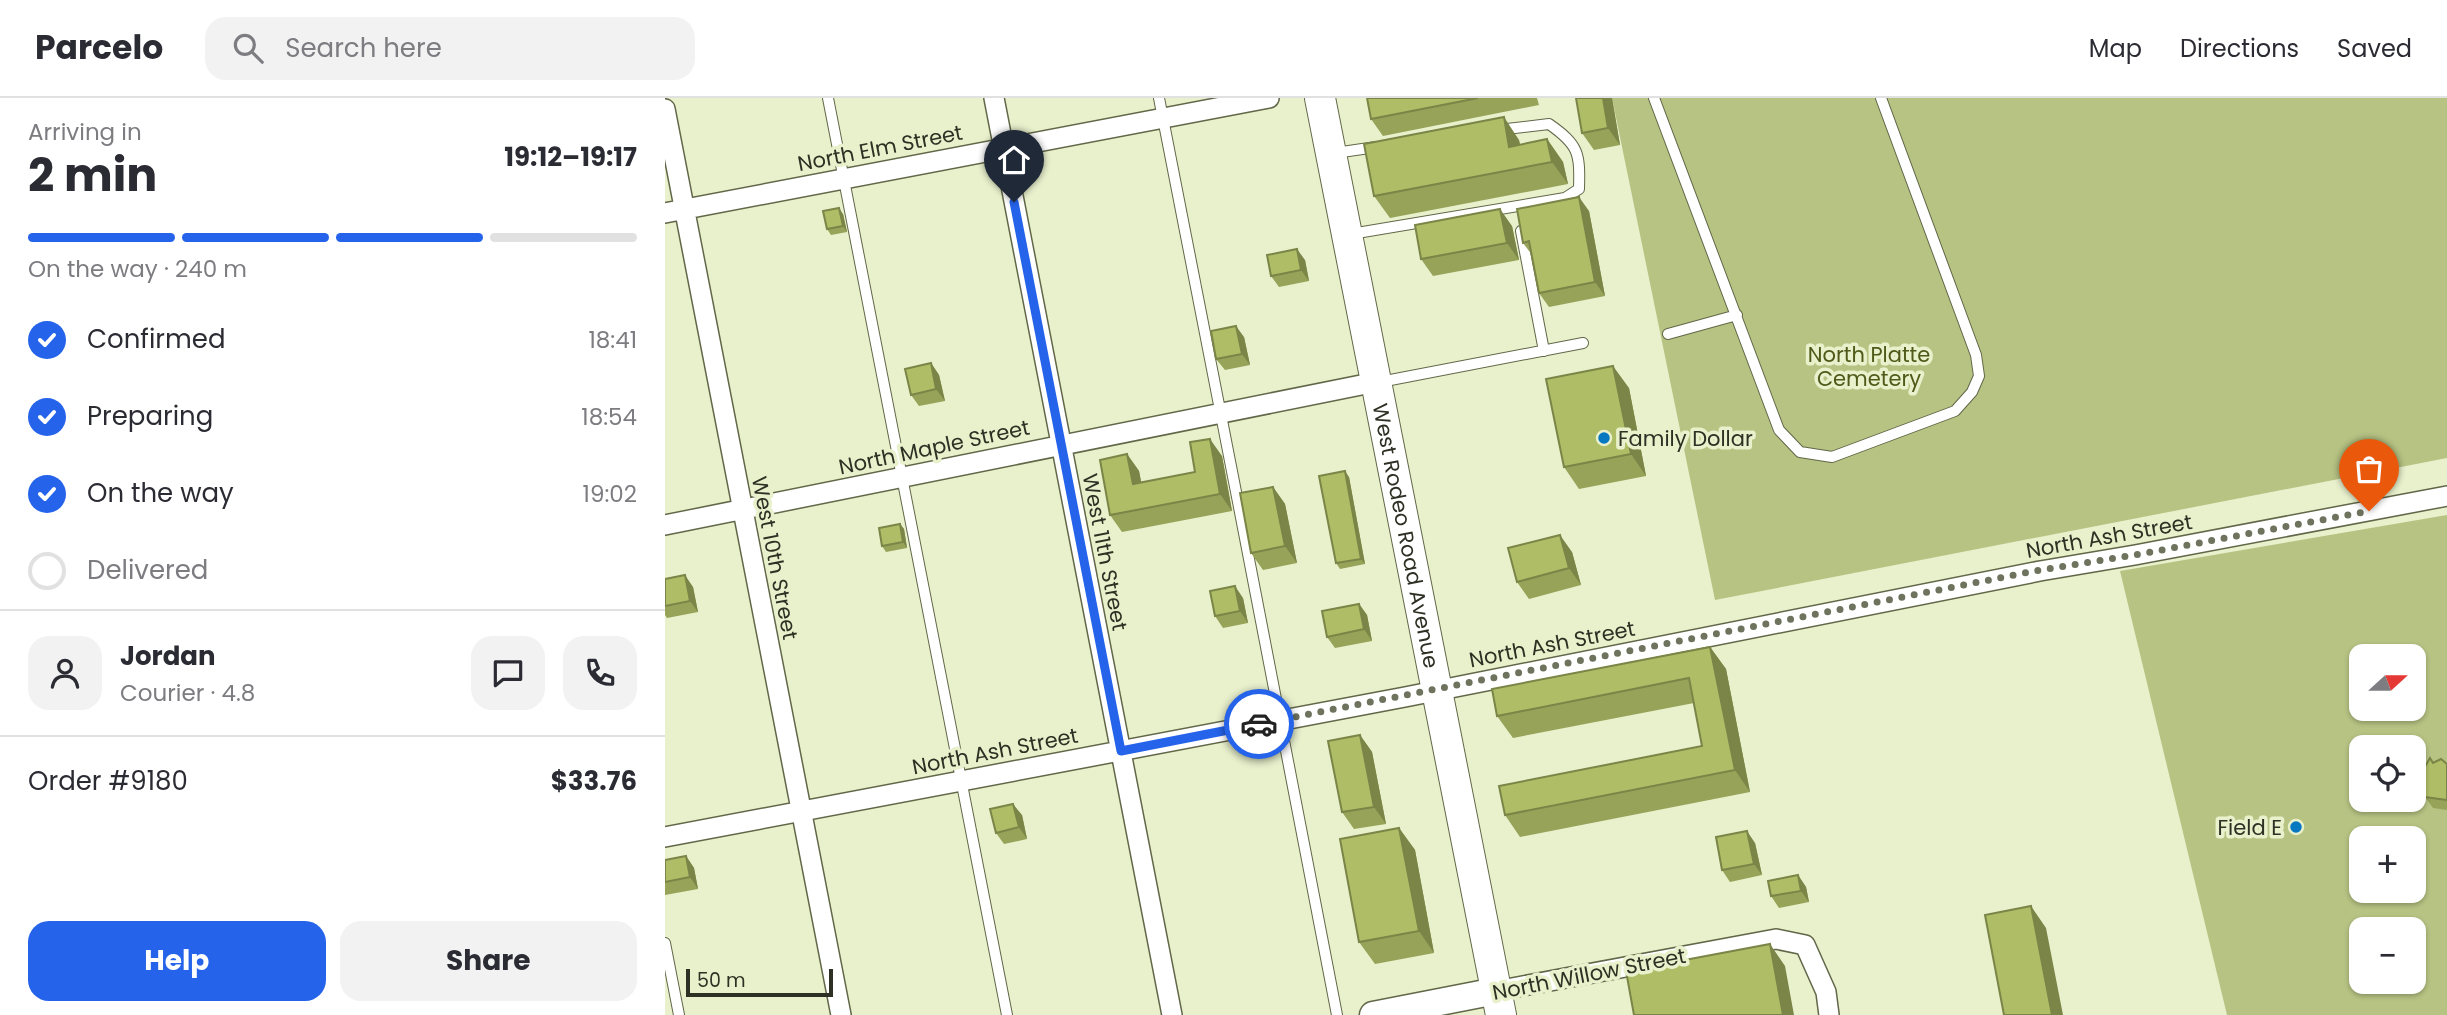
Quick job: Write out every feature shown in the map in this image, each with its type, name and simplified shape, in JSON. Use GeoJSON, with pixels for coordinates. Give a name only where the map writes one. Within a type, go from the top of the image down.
{"type":"FeatureCollection","features":[{"type":"Feature","properties":{"kind":"main road","name":"West Rodeo Road Avenue"},"geometry":{"type":"LineString","coordinates":[[1320,98],[1499,1003]]}},
{"type":"Feature","properties":{"kind":"main road","name":"North Willow Street"},"geometry":{"type":"LineString","coordinates":[[1373,1015],[1499,1003]]}},
{"type":"Feature","properties":{"kind":"street","name":"West 11th Street"},"geometry":{"type":"LineString","coordinates":[[994,98],[1172,1015]]}},
{"type":"Feature","properties":{"kind":"street","name":"North Elm Street"},"geometry":{"type":"LineString","coordinates":[[675,211],[1269,98]]}},
{"type":"Feature","properties":{"kind":"street","name":"West 10th Street"},"geometry":{"type":"LineString","coordinates":[[665,109],[675,211],[743,509],[841,1015]]}},
{"type":"Feature","properties":{"kind":"street","name":"North Maple Street"},"geometry":{"type":"LineString","coordinates":[[665,524],[1376,383]]}},
{"type":"Feature","properties":{"kind":"street","name":"North Ash Street"},"geometry":{"type":"LineString","coordinates":[[665,837],[1278,721],[2040,570],[2135,555],[2447,496]]}},
{"type":"Feature","properties":{"kind":"street","name":"North Willow Street"},"geometry":{"type":"LineString","coordinates":[[1499,1003],[1776,939],[1805,945],[1826,992],[1829,1015]]}},
{"type":"Feature","properties":{"kind":"lane"},"geometry":{"type":"LineString","coordinates":[[828,98],[1007,1015]]}},
{"type":"Feature","properties":{"kind":"lane"},"geometry":{"type":"LineString","coordinates":[[1159,98],[1337,1015]]}},
{"type":"Feature","properties":{"kind":"lane"},"geometry":{"type":"LineString","coordinates":[[1654,98],[1779,430],[1800,452],[1832,457],[1955,411],[1972,392],[1979,376],[1976,355],[1881,98]]}},
{"type":"Feature","properties":{"kind":"lane"},"geometry":{"type":"LineString","coordinates":[[1347,235],[1565,198],[1579,189],[1580,161],[1571,139],[1549,124],[1483,133]]}},
{"type":"Feature","properties":{"kind":"lane"},"geometry":{"type":"LineString","coordinates":[[1331,154],[1386,146]]}},
{"type":"Feature","properties":{"kind":"lane"},"geometry":{"type":"LineString","coordinates":[[1517,207],[1544,351]]}},
{"type":"Feature","properties":{"kind":"lane"},"geometry":{"type":"LineString","coordinates":[[1668,334],[1737,315]]}},
{"type":"Feature","properties":{"kind":"lane"},"geometry":{"type":"LineString","coordinates":[[1376,383],[1583,343]]}},
{"type":"Feature","properties":{"kind":"lane"},"geometry":{"type":"LineString","coordinates":[[665,943],[679,1015]]}},
{"type":"Feature","properties":{"kind":"green space","name":"North Platte Cemetery"},"geometry":{"type":"Polygon","coordinates":[[[1612,98],[2447,98],[2447,458],[1715,600],[1612,98]]]}},
{"type":"Feature","properties":{"kind":"green space"},"geometry":{"type":"Polygon","coordinates":[[[2447,515],[2447,1015],[2227,1015],[2120,571],[2447,515]]]}},
{"type":"Feature","properties":{"kind":"building"},"geometry":{"type":"Polygon","coordinates":[[[1367,98],[1478,98],[1371,119],[1367,98]]]}},
{"type":"Feature","properties":{"kind":"building"},"geometry":{"type":"Polygon","coordinates":[[[1576,98],[1603,98],[1608,128],[1582,133],[1576,98]]]}},
{"type":"Feature","properties":{"kind":"building"},"geometry":{"type":"Polygon","coordinates":[[[1504,117],[1509,147],[1547,139],[1552,162],[1374,196],[1364,144],[1504,117]]]}},
{"type":"Feature","properties":{"kind":"building"},"geometry":{"type":"Polygon","coordinates":[[[1579,197],[1595,282],[1539,293],[1529,241],[1523,243],[1517,209],[1579,197]]]}},
{"type":"Feature","properties":{"kind":"building"},"geometry":{"type":"Polygon","coordinates":[[[839,208],[843,226],[827,229],[823,211],[839,208]]]}},
{"type":"Feature","properties":{"kind":"building"},"geometry":{"type":"Polygon","coordinates":[[[1500,209],[1507,243],[1421,259],[1415,225],[1500,209]]]}},
{"type":"Feature","properties":{"kind":"building"},"geometry":{"type":"Polygon","coordinates":[[[1297,249],[1301,270],[1271,276],[1267,255],[1297,249]]]}},
{"type":"Feature","properties":{"kind":"building"},"geometry":{"type":"Polygon","coordinates":[[[1236,326],[1242,354],[1216,359],[1211,331],[1236,326]]]}},
{"type":"Feature","properties":{"kind":"building"},"geometry":{"type":"Polygon","coordinates":[[[931,363],[936,389],[911,395],[905,369],[931,363]]]}},
{"type":"Feature","properties":{"kind":"building","name":"Family Dollar"},"geometry":{"type":"Polygon","coordinates":[[[1613,366],[1631,454],[1564,467],[1546,379],[1613,366]]]}},
{"type":"Feature","properties":{"kind":"building"},"geometry":{"type":"Polygon","coordinates":[[[1210,439],[1220,494],[1110,515],[1100,460],[1127,454],[1133,484],[1195,472],[1190,442],[1210,439]]]}},
{"type":"Feature","properties":{"kind":"building"},"geometry":{"type":"Polygon","coordinates":[[[1345,471],[1361,559],[1336,563],[1319,476],[1345,471]]]}},
{"type":"Feature","properties":{"kind":"building"},"geometry":{"type":"Polygon","coordinates":[[[1273,487],[1285,546],[1251,553],[1240,493],[1273,487]]]}},
{"type":"Feature","properties":{"kind":"building"},"geometry":{"type":"Polygon","coordinates":[[[900,524],[903,542],[882,546],[879,528],[900,524]]]}},
{"type":"Feature","properties":{"kind":"building"},"geometry":{"type":"Polygon","coordinates":[[[1560,535],[1569,568],[1517,582],[1508,548],[1560,535]]]}},
{"type":"Feature","properties":{"kind":"building"},"geometry":{"type":"Polygon","coordinates":[[[685,575],[690,601],[665,606],[665,579],[685,575]]]}},
{"type":"Feature","properties":{"kind":"building"},"geometry":{"type":"Polygon","coordinates":[[[1235,586],[1240,611],[1215,616],[1210,591],[1235,586]]]}},
{"type":"Feature","properties":{"kind":"building"},"geometry":{"type":"Polygon","coordinates":[[[1359,604],[1364,629],[1327,637],[1322,611],[1359,604]]]}},
{"type":"Feature","properties":{"kind":"building"},"geometry":{"type":"Polygon","coordinates":[[[1710,647],[1735,770],[1505,815],[1499,786],[1702,746],[1689,678],[1497,716],[1492,689],[1710,647]]]}},
{"type":"Feature","properties":{"kind":"building"},"geometry":{"type":"Polygon","coordinates":[[[1360,735],[1374,807],[1342,812],[1328,741],[1360,735]]]}},
{"type":"Feature","properties":{"kind":"building"},"geometry":{"type":"Polygon","coordinates":[[[2430,758],[2433,763],[2441,759],[2447,764],[2447,800],[2426,797],[2426,765],[2430,758]]]}},
{"type":"Feature","properties":{"kind":"building"},"geometry":{"type":"Polygon","coordinates":[[[1013,804],[1019,827],[996,833],[990,809],[1013,804]]]}},
{"type":"Feature","properties":{"kind":"building"},"geometry":{"type":"Polygon","coordinates":[[[1399,828],[1419,931],[1359,942],[1340,839],[1399,828]]]}},
{"type":"Feature","properties":{"kind":"building"},"geometry":{"type":"Polygon","coordinates":[[[1747,831],[1754,864],[1722,870],[1716,837],[1747,831]]]}},
{"type":"Feature","properties":{"kind":"building"},"geometry":{"type":"Polygon","coordinates":[[[686,856],[690,877],[665,882],[665,860],[686,856]]]}},
{"type":"Feature","properties":{"kind":"building"},"geometry":{"type":"Polygon","coordinates":[[[1798,875],[1801,891],[1771,896],[1768,881],[1798,875]]]}},
{"type":"Feature","properties":{"kind":"building"},"geometry":{"type":"Polygon","coordinates":[[[2031,906],[2052,1015],[2004,1015],[1985,915],[2031,906]]]}},
{"type":"Feature","properties":{"kind":"building"},"geometry":{"type":"Polygon","coordinates":[[[1770,944],[1783,1015],[1634,1015],[1626,971],[1770,944]]]}},
{"type":"Feature","properties":{"kind":"way so far"},"geometry":{"type":"LineString","coordinates":[[1259,724],[2040,570],[2369,511]]}},
{"type":"Feature","properties":{"kind":"place","name":"Family Dollar"},"geometry":{"type":"Point","coordinates":[1604,438]}},
{"type":"Feature","properties":{"kind":"place","name":"Field E"},"geometry":{"type":"Point","coordinates":[2296,827]}},
{"type":"Feature","properties":{"kind":"route"},"geometry":{"type":"LineString","coordinates":[[1014,202],[1121,751],[1259,724]]}}]}
